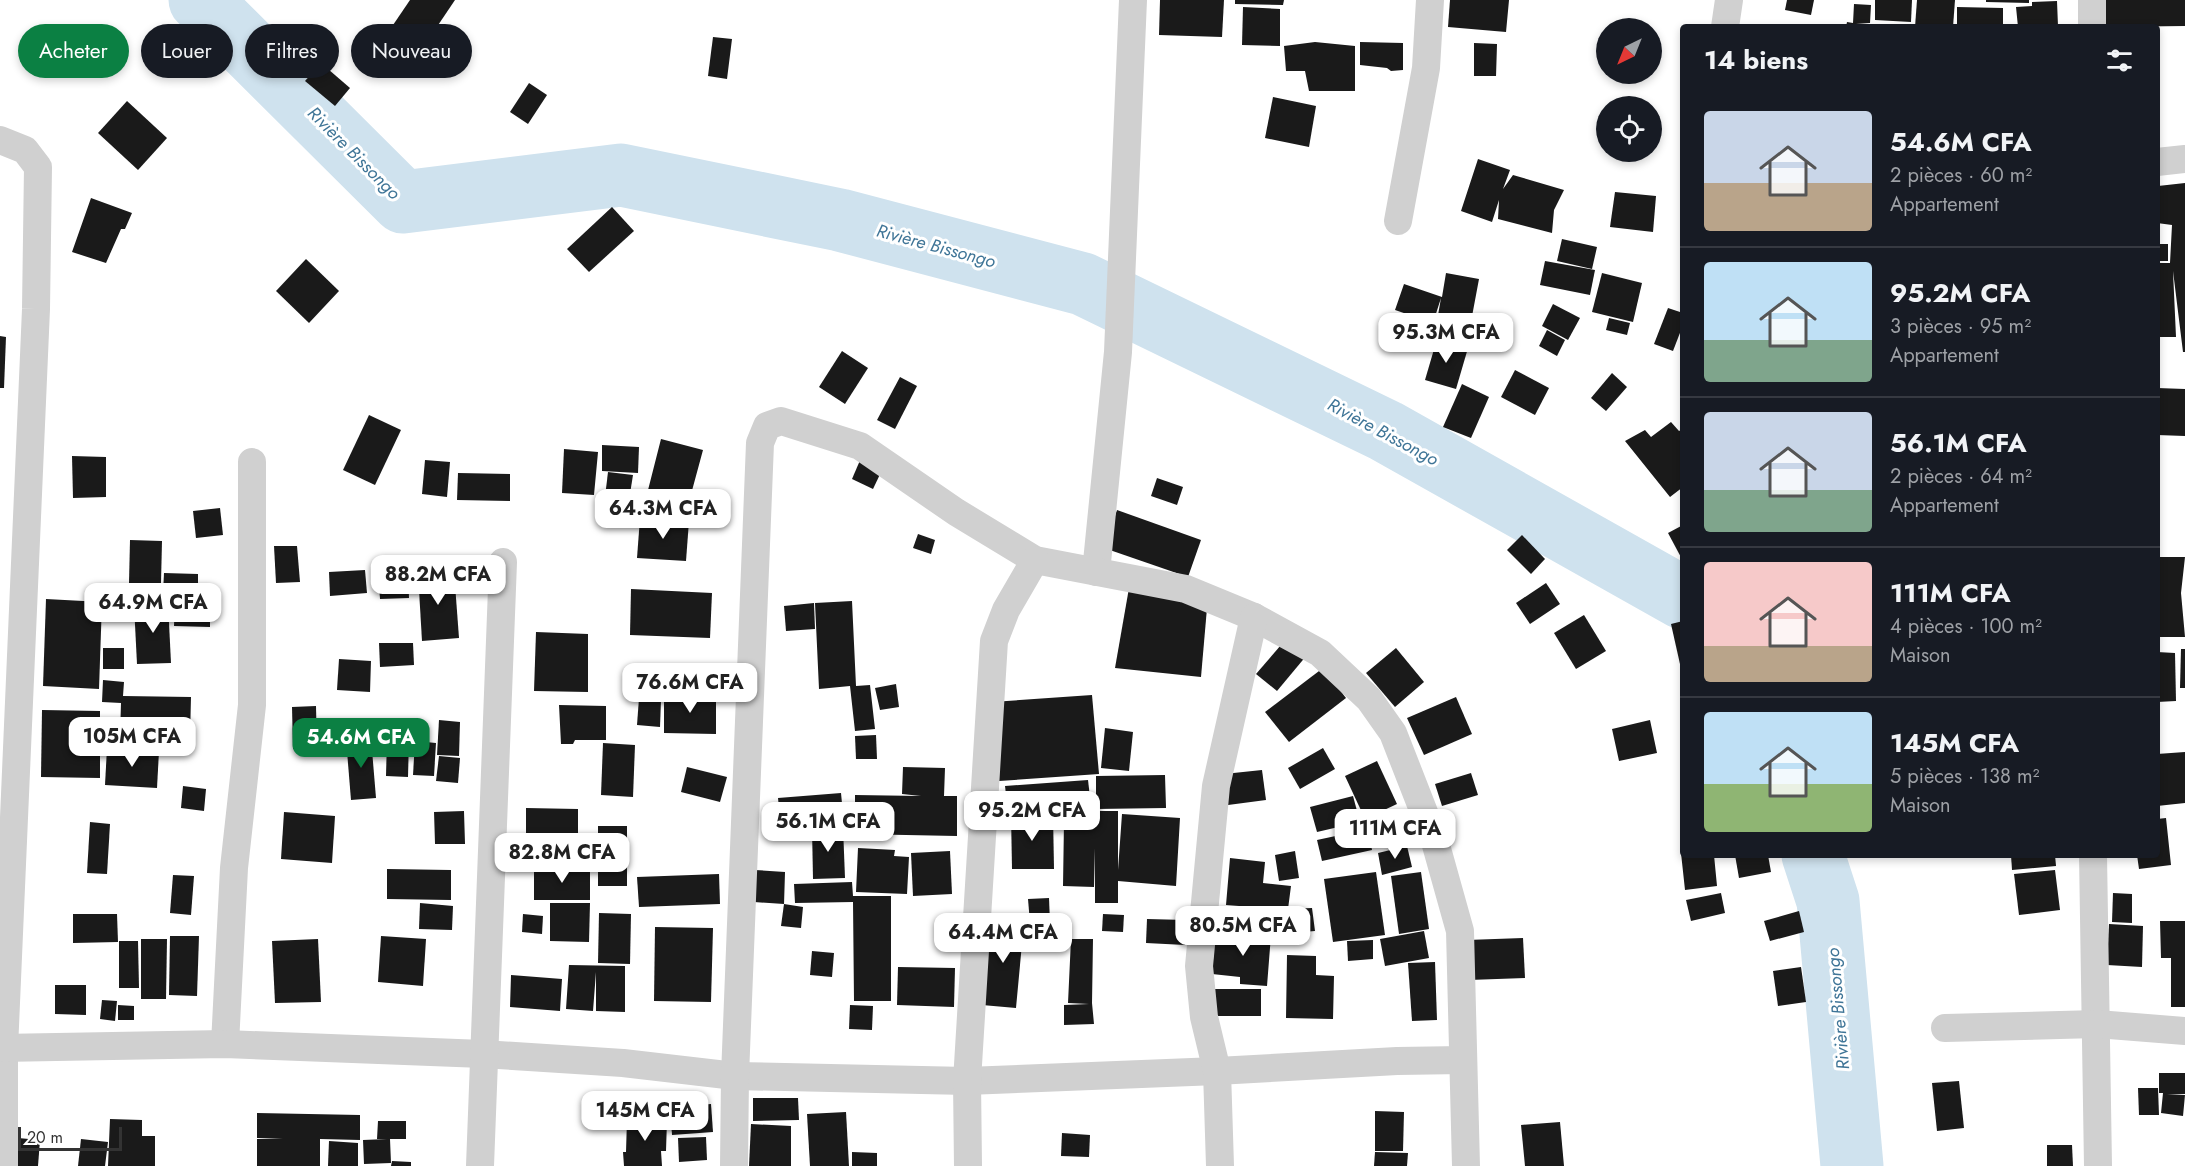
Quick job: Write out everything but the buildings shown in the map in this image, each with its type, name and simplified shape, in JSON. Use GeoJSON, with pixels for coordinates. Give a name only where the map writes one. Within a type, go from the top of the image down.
{"type":"FeatureCollection","features":[{"type":"Feature","properties":{"kind":"street"},"geometry":{"type":"LineString","coordinates":[[1096,572],[1118,352],[1133,0]]}},
{"type":"Feature","properties":{"kind":"street"},"geometry":{"type":"LineString","coordinates":[[1398,221],[1426,68],[1430,0]]}},
{"type":"Feature","properties":{"kind":"street"},"geometry":{"type":"LineString","coordinates":[[1725,24],[1729,0]]}},
{"type":"Feature","properties":{"kind":"street"},"geometry":{"type":"LineString","coordinates":[[2092,0],[2092,24]]}},
{"type":"Feature","properties":{"kind":"street"},"geometry":{"type":"LineString","coordinates":[[0,140],[25,150],[38,167],[36,309],[2,1048],[4,1166]]}},
{"type":"Feature","properties":{"kind":"street"},"geometry":{"type":"LineString","coordinates":[[2160,162],[2185,159]]}},
{"type":"Feature","properties":{"kind":"street"},"geometry":{"type":"LineString","coordinates":[[734,1166],[735,1076],[760,442],[767,426],[781,421],[860,446],[956,512],[1035,560],[1186,589],[1254,616],[1320,653],[1369,699],[1393,734],[1434,838],[1460,931],[1466,1166]]}},
{"type":"Feature","properties":{"kind":"street"},"geometry":{"type":"LineString","coordinates":[[225,1044],[234,868],[252,705],[252,462]]}},
{"type":"Feature","properties":{"kind":"street"},"geometry":{"type":"LineString","coordinates":[[968,1166],[967,1081],[994,641],[1006,610],[1035,560]]}},
{"type":"Feature","properties":{"kind":"street"},"geometry":{"type":"LineString","coordinates":[[480,1166],[503,562]]}},
{"type":"Feature","properties":{"kind":"street"},"geometry":{"type":"LineString","coordinates":[[1220,1166],[1217,1071],[1204,1017],[1199,966],[1216,786],[1254,616]]}},
{"type":"Feature","properties":{"kind":"street"},"geometry":{"type":"LineString","coordinates":[[2093,858],[2098,1166]]}},
{"type":"Feature","properties":{"kind":"street"},"geometry":{"type":"LineString","coordinates":[[1945,1028],[2097,1024],[2185,1031]]}},
{"type":"Feature","properties":{"kind":"street"},"geometry":{"type":"LineString","coordinates":[[2,1048],[225,1044],[483,1054],[623,1063],[735,1076],[967,1081],[1463,1060]]}},
{"type":"Feature","properties":{"kind":"waterway","name":"Rivière Bissongo"},"geometry":{"type":"LineString","coordinates":[[200,0],[403,202],[621,175],[840,220],[1083,284],[1386,431],[1680,596]]}},
{"type":"Feature","properties":{"kind":"waterway","name":"Rivière Bissongo"},"geometry":{"type":"LineString","coordinates":[[1814,858],[1828,901],[1852,1166]]}}]}
